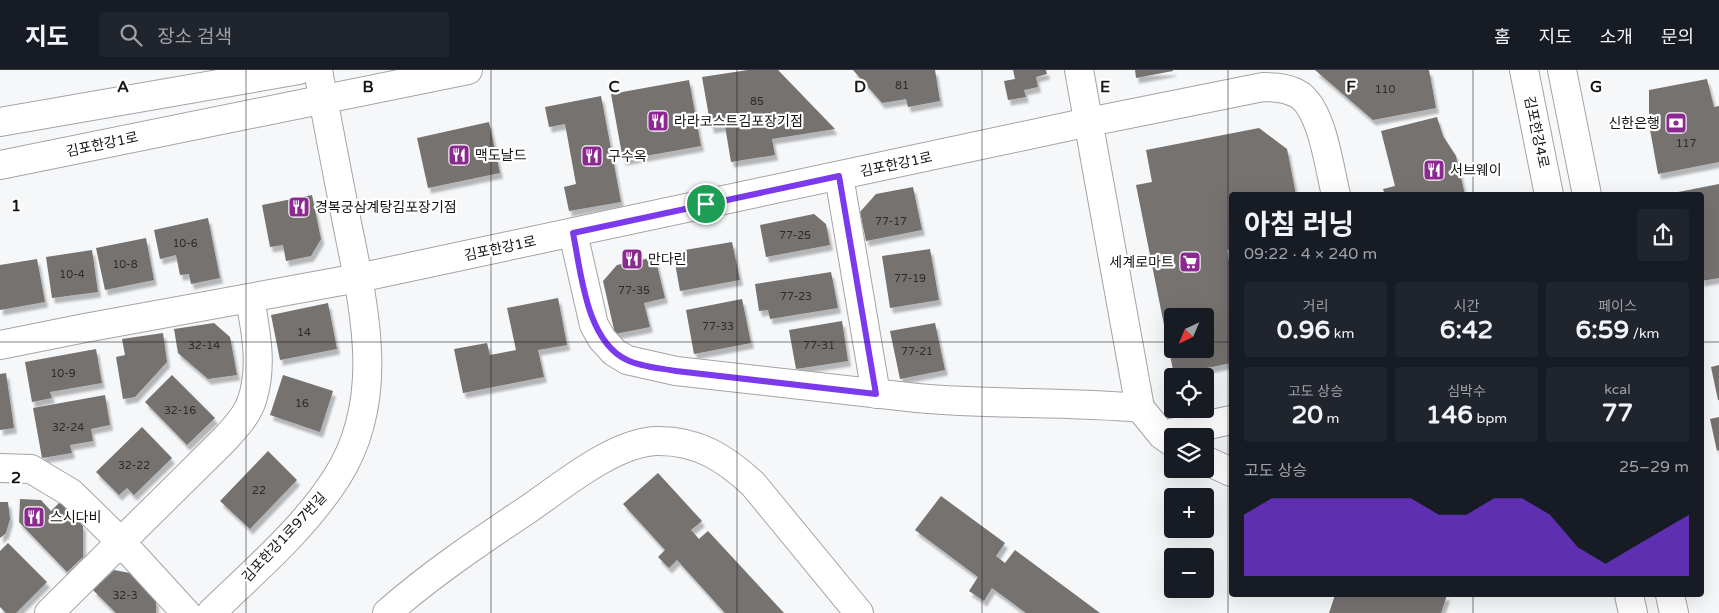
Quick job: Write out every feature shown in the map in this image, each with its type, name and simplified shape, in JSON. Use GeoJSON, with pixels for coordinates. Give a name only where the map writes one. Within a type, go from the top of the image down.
{"type":"FeatureCollection","features":[{"type":"Feature","properties":{"kind":"street"},"geometry":{"type":"LineString","coordinates":[[0,122],[299,70]]}},
{"type":"Feature","properties":{"kind":"street","name":"김포한강1로97번길"},"geometry":{"type":"LineString","coordinates":[[210,613],[317,506],[338,476],[353,447],[365,406],[368,369],[366,328],[318,70]]}},
{"type":"Feature","properties":{"kind":"street","name":"김포한강1로"},"geometry":{"type":"LineString","coordinates":[[0,165],[468,70]]}},
{"type":"Feature","properties":{"kind":"street"},"geometry":{"type":"LineString","coordinates":[[1079,70],[1140,408],[1164,435]]}},
{"type":"Feature","properties":{"kind":"street","name":"김포한강4로"},"geometry":{"type":"LineString","coordinates":[[1524,70],[1548,192]]}},
{"type":"Feature","properties":{"kind":"street"},"geometry":{"type":"LineString","coordinates":[[1562,70],[1586,192]]}},
{"type":"Feature","properties":{"kind":"street","name":"김포한강1로"},"geometry":{"type":"LineString","coordinates":[[358,278],[1089,122],[1263,87],[1275,87],[1300,95],[1309,105],[1316,118],[1335,192]]}},
{"type":"Feature","properties":{"kind":"street"},"geometry":{"type":"LineString","coordinates":[[839,176],[876,394]]}},
{"type":"Feature","properties":{"kind":"street"},"geometry":{"type":"LineString","coordinates":[[573,233],[594,325],[602,339],[614,352],[627,360],[676,371],[953,402],[1098,404],[1140,408]]}},
{"type":"Feature","properties":{"kind":"street"},"geometry":{"type":"LineString","coordinates":[[0,345],[358,278]]}},
{"type":"Feature","properties":{"kind":"street"},"geometry":{"type":"LineString","coordinates":[[49,613],[223,441],[240,421],[252,401],[258,374],[258,344],[250,299]]}},
{"type":"Feature","properties":{"kind":"street"},"geometry":{"type":"LineString","coordinates":[[1203,428],[1229,421]]}},
{"type":"Feature","properties":{"kind":"street"},"geometry":{"type":"LineString","coordinates":[[387,613],[409,594],[469,550],[601,461],[635,445],[656,441],[689,444],[712,453],[733,466],[753,484],[859,613]]}},
{"type":"Feature","properties":{"kind":"street"},"geometry":{"type":"LineString","coordinates":[[1214,464],[1229,471]]}},
{"type":"Feature","properties":{"kind":"street"},"geometry":{"type":"LineString","coordinates":[[0,468],[32,468],[71,493],[121,542],[186,613]]}},
{"type":"Feature","properties":{"kind":"street"},"geometry":{"type":"LineString","coordinates":[[1629,597],[1633,613]]}},
{"type":"Feature","properties":{"kind":"street"},"geometry":{"type":"LineString","coordinates":[[1670,597],[1674,613]]}},
{"type":"Feature","properties":{"kind":"building"},"geometry":{"type":"Polygon","coordinates":[[[748,70],[778,70],[835,129],[772,139],[775,155],[731,162],[725,126],[711,128],[702,77],[748,70]]]}},
{"type":"Feature","properties":{"kind":"building"},"geometry":{"type":"Polygon","coordinates":[[[853,70],[935,70],[940,101],[908,107],[906,99],[882,103],[853,70]]]}},
{"type":"Feature","properties":{"kind":"building"},"geometry":{"type":"Polygon","coordinates":[[[1013,70],[1046,70],[1047,74],[1036,77],[1038,87],[1024,90],[1026,97],[1008,100],[1004,81],[1015,79],[1013,70]]]}},
{"type":"Feature","properties":{"kind":"building"},"geometry":{"type":"Polygon","coordinates":[[[1135,70],[1173,70],[1173,71],[1136,78],[1135,70]]]}},
{"type":"Feature","properties":{"kind":"building"},"geometry":{"type":"Polygon","coordinates":[[[1315,70],[1429,70],[1436,108],[1373,120],[1315,70]]]}},
{"type":"Feature","properties":{"kind":"building"},"geometry":{"type":"Polygon","coordinates":[[[1707,79],[1714,107],[1719,106],[1719,162],[1658,174],[1649,124],[1649,90],[1707,79]]]}},
{"type":"Feature","properties":{"kind":"building"},"geometry":{"type":"Polygon","coordinates":[[[689,80],[701,146],[623,160],[611,94],[689,80]]]}},
{"type":"Feature","properties":{"kind":"building","name":"구수옥"},"geometry":{"type":"Polygon","coordinates":[[[601,96],[621,202],[569,211],[564,187],[576,184],[565,124],[549,127],[545,107],[601,96]]]}},
{"type":"Feature","properties":{"kind":"building"},"geometry":{"type":"Polygon","coordinates":[[[1437,117],[1443,136],[1456,156],[1464,192],[1384,192],[1383,189],[1395,186],[1381,131],[1437,117]]]}},
{"type":"Feature","properties":{"kind":"building","name":"맥도날드"},"geometry":{"type":"Polygon","coordinates":[[[489,122],[500,173],[428,188],[417,138],[489,122]]]}},
{"type":"Feature","properties":{"kind":"building","name":"세계로마트"},"geometry":{"type":"Polygon","coordinates":[[[1259,128],[1287,149],[1295,192],[1229,192],[1229,250],[1227,250],[1229,262],[1229,363],[1207,368],[1173,368],[1171,358],[1214,358],[1214,308],[1164,308],[1164,325],[1136,185],[1152,182],[1146,150],[1259,128]]]}},
{"type":"Feature","properties":{"kind":"building"},"geometry":{"type":"Polygon","coordinates":[[[1719,184],[1719,278],[1704,280],[1704,192],[1678,192],[1719,184]]]}},
{"type":"Feature","properties":{"kind":"building"},"geometry":{"type":"Polygon","coordinates":[[[913,187],[922,230],[866,241],[860,212],[876,194],[913,187]]]}},
{"type":"Feature","properties":{"kind":"building"},"geometry":{"type":"Polygon","coordinates":[[[312,195],[321,239],[311,256],[286,261],[283,245],[270,247],[262,205],[312,195]]]}},
{"type":"Feature","properties":{"kind":"building"},"geometry":{"type":"Polygon","coordinates":[[[814,214],[826,224],[830,245],[766,257],[760,225],[814,214]]]}},
{"type":"Feature","properties":{"kind":"building"},"geometry":{"type":"Polygon","coordinates":[[[208,218],[220,278],[191,284],[189,274],[180,275],[176,255],[160,259],[154,230],[208,218]]]}},
{"type":"Feature","properties":{"kind":"building"},"geometry":{"type":"Polygon","coordinates":[[[146,238],[154,280],[105,290],[96,248],[146,238]]]}},
{"type":"Feature","properties":{"kind":"building"},"geometry":{"type":"Polygon","coordinates":[[[732,242],[740,280],[680,291],[673,252],[732,242]]]}},
{"type":"Feature","properties":{"kind":"building"},"geometry":{"type":"Polygon","coordinates":[[[930,249],[939,300],[890,308],[882,256],[930,249]]]}},
{"type":"Feature","properties":{"kind":"building"},"geometry":{"type":"Polygon","coordinates":[[[92,250],[98,292],[52,298],[46,257],[92,250]]]}},
{"type":"Feature","properties":{"kind":"building"},"geometry":{"type":"Polygon","coordinates":[[[655,257],[665,298],[644,303],[650,327],[615,334],[603,281],[617,265],[655,257]]]}},
{"type":"Feature","properties":{"kind":"building"},"geometry":{"type":"Polygon","coordinates":[[[37,259],[45,302],[0,310],[0,265],[37,259]]]}},
{"type":"Feature","properties":{"kind":"building"},"geometry":{"type":"Polygon","coordinates":[[[831,272],[838,308],[770,319],[768,310],[759,311],[755,284],[831,272]]]}},
{"type":"Feature","properties":{"kind":"building"},"geometry":{"type":"Polygon","coordinates":[[[558,298],[567,345],[538,350],[544,377],[463,393],[454,349],[487,343],[490,355],[516,350],[507,308],[558,298]]]}},
{"type":"Feature","properties":{"kind":"building"},"geometry":{"type":"Polygon","coordinates":[[[742,299],[751,343],[694,354],[686,310],[742,299]]]}},
{"type":"Feature","properties":{"kind":"building"},"geometry":{"type":"Polygon","coordinates":[[[328,303],[337,349],[280,360],[271,315],[328,303]]]}},
{"type":"Feature","properties":{"kind":"building"},"geometry":{"type":"Polygon","coordinates":[[[842,321],[848,361],[796,369],[789,330],[842,321]]]}},
{"type":"Feature","properties":{"kind":"building"},"geometry":{"type":"Polygon","coordinates":[[[214,323],[230,337],[237,375],[208,379],[178,353],[174,329],[214,323]]]}},
{"type":"Feature","properties":{"kind":"building"},"geometry":{"type":"Polygon","coordinates":[[[935,323],[945,370],[900,379],[890,331],[935,323]]]}},
{"type":"Feature","properties":{"kind":"building"},"geometry":{"type":"Polygon","coordinates":[[[163,333],[167,362],[135,397],[123,399],[116,357],[125,355],[122,339],[163,333]]]}},
{"type":"Feature","properties":{"kind":"building"},"geometry":{"type":"Polygon","coordinates":[[[96,349],[102,383],[50,392],[52,398],[32,402],[25,362],[96,349]]]}},
{"type":"Feature","properties":{"kind":"building"},"geometry":{"type":"Polygon","coordinates":[[[1719,365],[1719,400],[1718,400],[1711,367],[1719,365]]]}},
{"type":"Feature","properties":{"kind":"building"},"geometry":{"type":"Polygon","coordinates":[[[6,373],[14,428],[0,430],[0,374],[6,373]]]}},
{"type":"Feature","properties":{"kind":"building"},"geometry":{"type":"Polygon","coordinates":[[[172,375],[215,418],[187,445],[145,402],[172,375]]]}},
{"type":"Feature","properties":{"kind":"building"},"geometry":{"type":"Polygon","coordinates":[[[283,375],[333,391],[320,432],[270,415],[283,375]]]}},
{"type":"Feature","properties":{"kind":"building"},"geometry":{"type":"Polygon","coordinates":[[[105,395],[110,425],[91,429],[93,441],[70,445],[72,453],[42,458],[33,408],[105,395]]]}},
{"type":"Feature","properties":{"kind":"building"},"geometry":{"type":"Polygon","coordinates":[[[1719,417],[1719,450],[1717,451],[1710,419],[1719,417]]]}},
{"type":"Feature","properties":{"kind":"building"},"geometry":{"type":"Polygon","coordinates":[[[142,427],[172,458],[134,495],[127,488],[119,495],[96,472],[142,427]]]}},
{"type":"Feature","properties":{"kind":"building"},"geometry":{"type":"Polygon","coordinates":[[[268,451],[297,480],[250,529],[220,501],[268,451]]]}},
{"type":"Feature","properties":{"kind":"building"},"geometry":{"type":"Polygon","coordinates":[[[658,473],[702,521],[691,530],[699,539],[708,531],[784,613],[725,613],[677,560],[669,568],[658,557],[665,550],[623,504],[658,473]]]}},
{"type":"Feature","properties":{"kind":"building"},"geometry":{"type":"Polygon","coordinates":[[[941,496],[1005,543],[996,556],[1005,563],[1015,550],[1100,613],[1026,613],[992,588],[984,601],[969,591],[978,577],[915,530],[941,496]]]}},
{"type":"Feature","properties":{"kind":"building"},"geometry":{"type":"Polygon","coordinates":[[[20,499],[41,500],[51,511],[60,502],[83,526],[83,557],[67,572],[19,522],[20,499]]]}},
{"type":"Feature","properties":{"kind":"building"},"geometry":{"type":"Polygon","coordinates":[[[0,502],[8,502],[10,519],[6,533],[0,538],[0,502]]]}},
{"type":"Feature","properties":{"kind":"building"},"geometry":{"type":"Polygon","coordinates":[[[8,543],[47,582],[16,613],[6,613],[0,607],[0,551],[8,543]]]}},
{"type":"Feature","properties":{"kind":"building"},"geometry":{"type":"Polygon","coordinates":[[[114,570],[130,573],[156,601],[156,613],[116,613],[93,590],[114,570]]]}},
{"type":"Feature","properties":{"kind":"building"},"geometry":{"type":"Polygon","coordinates":[[[1334,597],[1446,597],[1441,613],[1329,613],[1334,597]]]}},
{"type":"Feature","properties":{"kind":"place","name":"라라코스트김포장기점"},"geometry":{"type":"Point","coordinates":[658,121]}},
{"type":"Feature","properties":{"kind":"place","name":"신한은행"},"geometry":{"type":"Point","coordinates":[1676,123]}},
{"type":"Feature","properties":{"kind":"place","name":"맥도날드"},"geometry":{"type":"Point","coordinates":[459,155]}},
{"type":"Feature","properties":{"kind":"place","name":"구수옥"},"geometry":{"type":"Point","coordinates":[592,156]}},
{"type":"Feature","properties":{"kind":"place","name":"서브웨이"},"geometry":{"type":"Point","coordinates":[1434,170]}},
{"type":"Feature","properties":{"kind":"place","name":"경복궁삼계탕김포장기점"},"geometry":{"type":"Point","coordinates":[299,207]}},
{"type":"Feature","properties":{"kind":"place","name":"만다린"},"geometry":{"type":"Point","coordinates":[632,259]}},
{"type":"Feature","properties":{"kind":"place","name":"세계로마트"},"geometry":{"type":"Point","coordinates":[1190,262]}},
{"type":"Feature","properties":{"kind":"place","name":"스시다비"},"geometry":{"type":"Point","coordinates":[34,517]}},
{"type":"Feature","properties":{"kind":"route"},"geometry":{"type":"LineString","coordinates":[[839,176],[876,394],[676,371],[645,365],[627,360],[614,352],[602,339],[594,325],[587,300],[573,233],[706,204],[839,176]]}}]}
